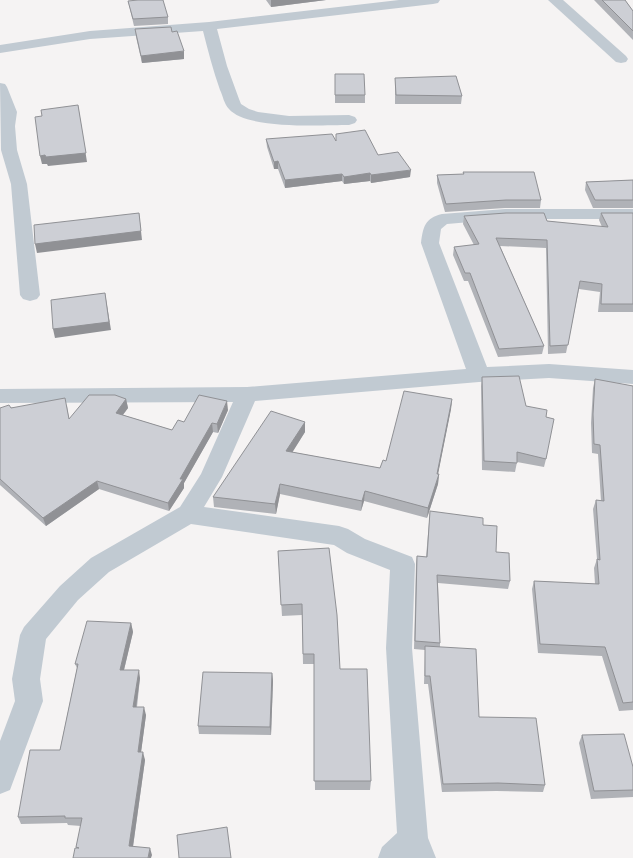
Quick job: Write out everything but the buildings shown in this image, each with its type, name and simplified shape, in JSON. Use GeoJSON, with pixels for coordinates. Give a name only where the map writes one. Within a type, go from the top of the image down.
{"type":"FeatureCollection","features":[{"type":"Feature","properties":{"kind":"street"},"geometry":{"type":"LineString","coordinates":[[0,49],[90,35],[209,26],[345,5],[433,0]]}},
{"type":"Feature","properties":{"kind":"street"},"geometry":{"type":"LineString","coordinates":[[555,0],[621,58]]}},
{"type":"Feature","properties":{"kind":"street"},"geometry":{"type":"LineString","coordinates":[[209,26],[220,71],[236,107],[244,114],[259,118],[349,120]]}},
{"type":"Feature","properties":{"kind":"street"},"geometry":{"type":"LineString","coordinates":[[0,87],[9,112],[5,150],[20,184],[30,295]]}},
{"type":"Feature","properties":{"kind":"street"},"geometry":{"type":"LineString","coordinates":[[479,375],[430,243],[432,227],[442,219],[505,214],[633,214]]}},
{"type":"Feature","properties":{"kind":"street"},"geometry":{"type":"LineString","coordinates":[[0,396],[247,394],[479,375],[549,371],[633,377]]}},
{"type":"Feature","properties":{"kind":"street"},"geometry":{"type":"LineString","coordinates":[[0,780],[30,702],[26,679],[33,635],[69,593],[100,566],[188,514],[211,477],[247,394]]}},
{"type":"Feature","properties":{"kind":"street"},"geometry":{"type":"LineString","coordinates":[[188,514],[339,536],[356,546],[403,564],[399,648],[409,852]]}}]}
